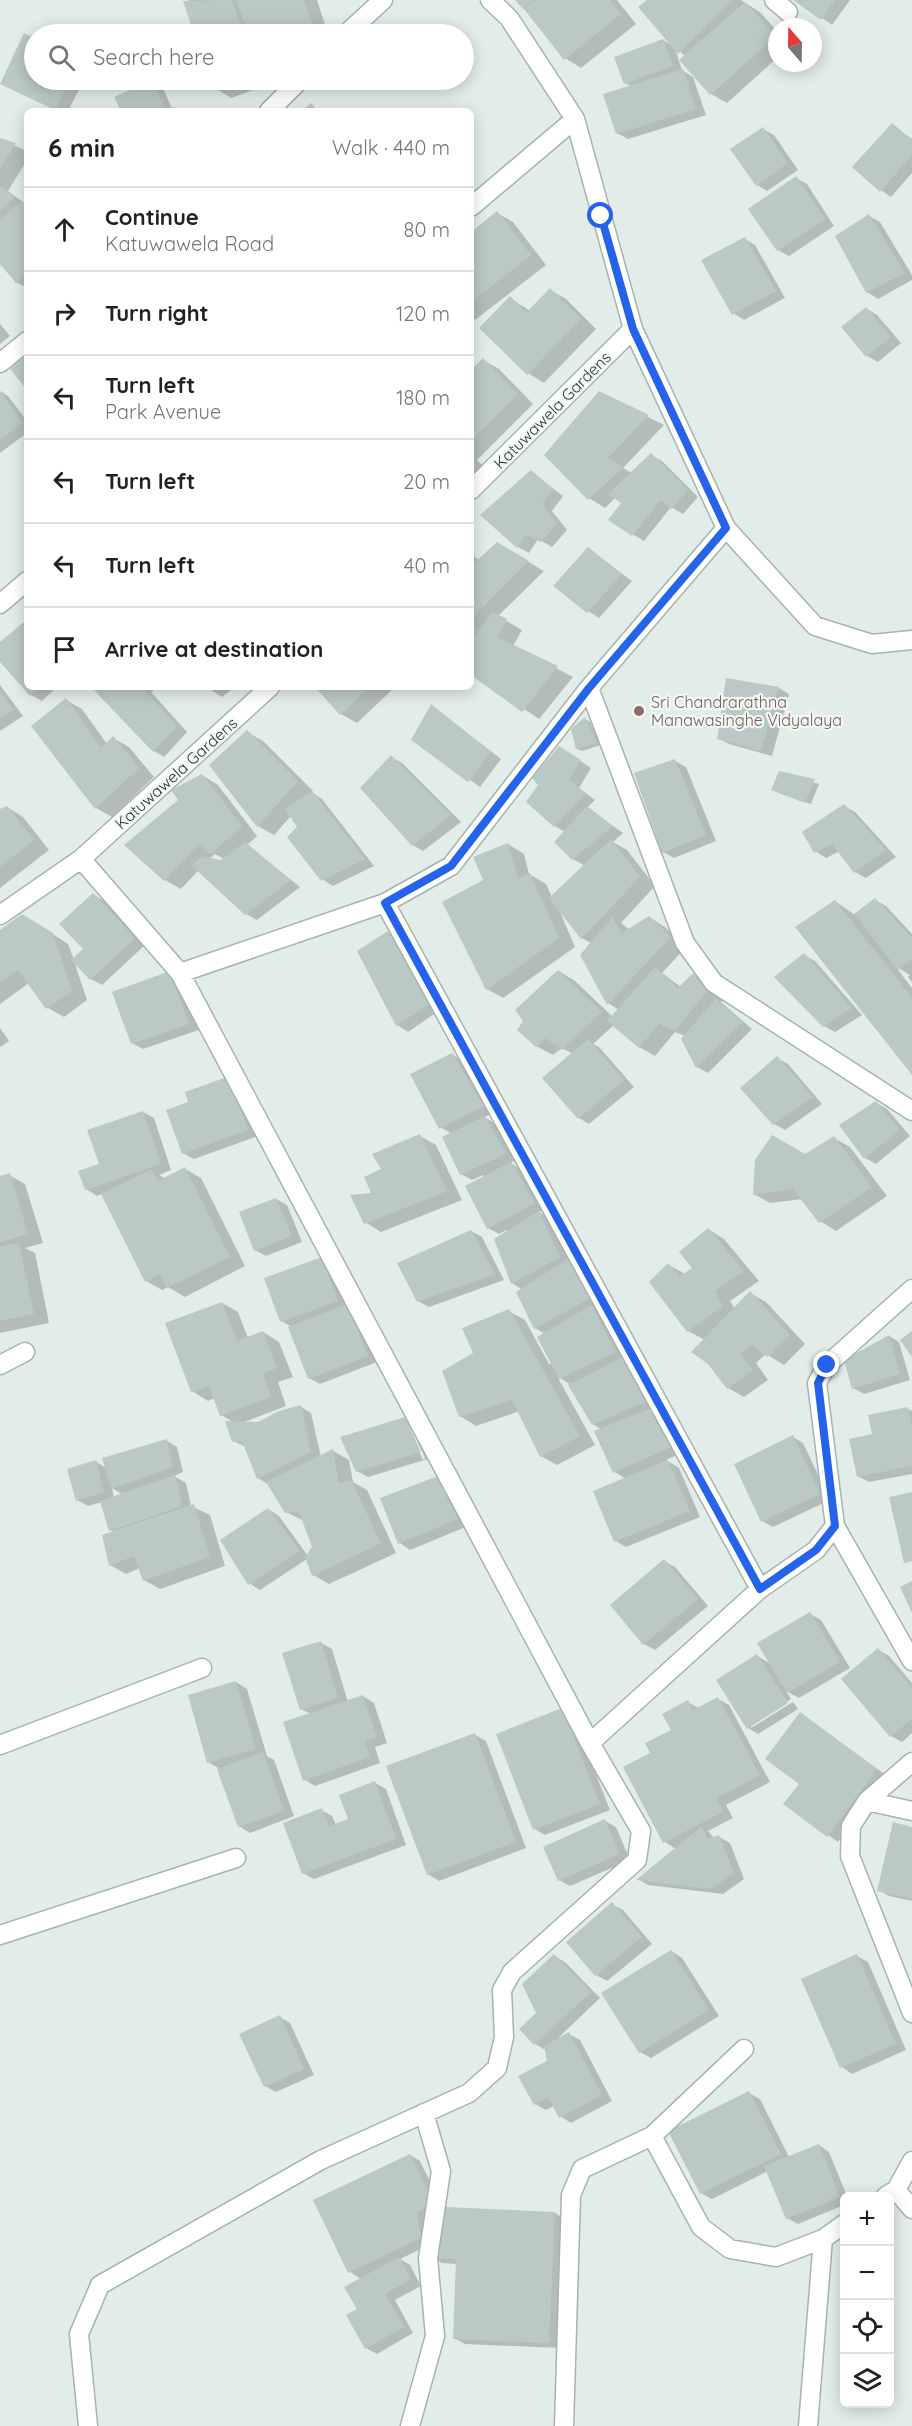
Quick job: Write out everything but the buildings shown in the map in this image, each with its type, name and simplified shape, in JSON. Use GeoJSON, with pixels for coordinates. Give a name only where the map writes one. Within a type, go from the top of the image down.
{"type":"FeatureCollection","features":[{"type":"Feature","properties":{"kind":"street"},"geometry":{"type":"LineString","coordinates":[[356,24],[383,0]]}},
{"type":"Feature","properties":{"kind":"street"},"geometry":{"type":"LineString","coordinates":[[490,0],[509,18],[575,119],[633,329],[726,528],[815,626],[872,644],[912,640]]}},
{"type":"Feature","properties":{"kind":"street"},"geometry":{"type":"LineString","coordinates":[[272,108],[290,90]]}},
{"type":"Feature","properties":{"kind":"street"},"geometry":{"type":"LineString","coordinates":[[474,204],[575,119]]}},
{"type":"Feature","properties":{"kind":"street","name":"Katuwawela Gardens"},"geometry":{"type":"LineString","coordinates":[[474,487],[633,329]]}},
{"type":"Feature","properties":{"kind":"street"},"geometry":{"type":"LineString","coordinates":[[0,363],[24,343]]}},
{"type":"Feature","properties":{"kind":"street"},"geometry":{"type":"LineString","coordinates":[[180,974],[385,903],[451,866],[589,688],[726,528]]}},
{"type":"Feature","properties":{"kind":"street"},"geometry":{"type":"LineString","coordinates":[[0,604],[24,584]]}},
{"type":"Feature","properties":{"kind":"street"},"geometry":{"type":"LineString","coordinates":[[589,688],[685,943],[714,983],[912,1111]]}},
{"type":"Feature","properties":{"kind":"street","name":"Katuwawela Gardens"},"geometry":{"type":"LineString","coordinates":[[0,915],[81,859],[267,690]]}},
{"type":"Feature","properties":{"kind":"street"},"geometry":{"type":"LineString","coordinates":[[81,859],[180,974],[590,1743],[641,1831],[637,1860],[512,1972],[501,1990],[504,2037],[497,2068],[469,2093],[321,2160],[100,2285],[79,2334],[88,2426]]}},
{"type":"Feature","properties":{"kind":"street"},"geometry":{"type":"LineString","coordinates":[[385,903],[760,1589]]}},
{"type":"Feature","properties":{"kind":"street"},"geometry":{"type":"LineString","coordinates":[[912,1289],[827,1365],[818,1383],[835,1526],[912,1661]]}},
{"type":"Feature","properties":{"kind":"street"},"geometry":{"type":"LineString","coordinates":[[0,1365],[25,1352]]}},
{"type":"Feature","properties":{"kind":"street"},"geometry":{"type":"LineString","coordinates":[[590,1743],[760,1589],[816,1550],[835,1526]]}},
{"type":"Feature","properties":{"kind":"street"},"geometry":{"type":"LineString","coordinates":[[0,1745],[202,1668]]}},
{"type":"Feature","properties":{"kind":"street"},"geometry":{"type":"LineString","coordinates":[[912,1762],[867,1801],[851,1826],[850,1856],[912,2013]]}},
{"type":"Feature","properties":{"kind":"street"},"geometry":{"type":"LineString","coordinates":[[867,1801],[912,1811]]}},
{"type":"Feature","properties":{"kind":"street"},"geometry":{"type":"LineString","coordinates":[[0,1935],[236,1857]]}},
{"type":"Feature","properties":{"kind":"street"},"geometry":{"type":"LineString","coordinates":[[564,2426],[571,2195],[582,2169],[652,2136],[744,2049]]}},
{"type":"Feature","properties":{"kind":"street"},"geometry":{"type":"LineString","coordinates":[[410,2426],[435,2336],[428,2258],[441,2171],[424,2113]]}},
{"type":"Feature","properties":{"kind":"street"},"geometry":{"type":"LineString","coordinates":[[652,2136],[701,2227],[730,2249],[776,2257],[823,2239],[840,2227]]}},
{"type":"Feature","properties":{"kind":"street"},"geometry":{"type":"LineString","coordinates":[[892,2192],[912,2161]]}},
{"type":"Feature","properties":{"kind":"street"},"geometry":{"type":"LineString","coordinates":[[894,2195],[912,2209]]}},
{"type":"Feature","properties":{"kind":"street"},"geometry":{"type":"LineString","coordinates":[[808,2426],[823,2239]]}},
{"type":"Feature","properties":{"kind":"place","name":"Sri Chandrarathna Manawasinghe Vidyalaya"},"geometry":{"type":"Point","coordinates":[639,711]}},
{"type":"Feature","properties":{"kind":"route"},"geometry":{"type":"LineString","coordinates":[[601,216],[633,329],[726,528],[589,688],[451,866],[385,903],[760,1589],[816,1550],[835,1526],[818,1383],[827,1365]]}}]}
